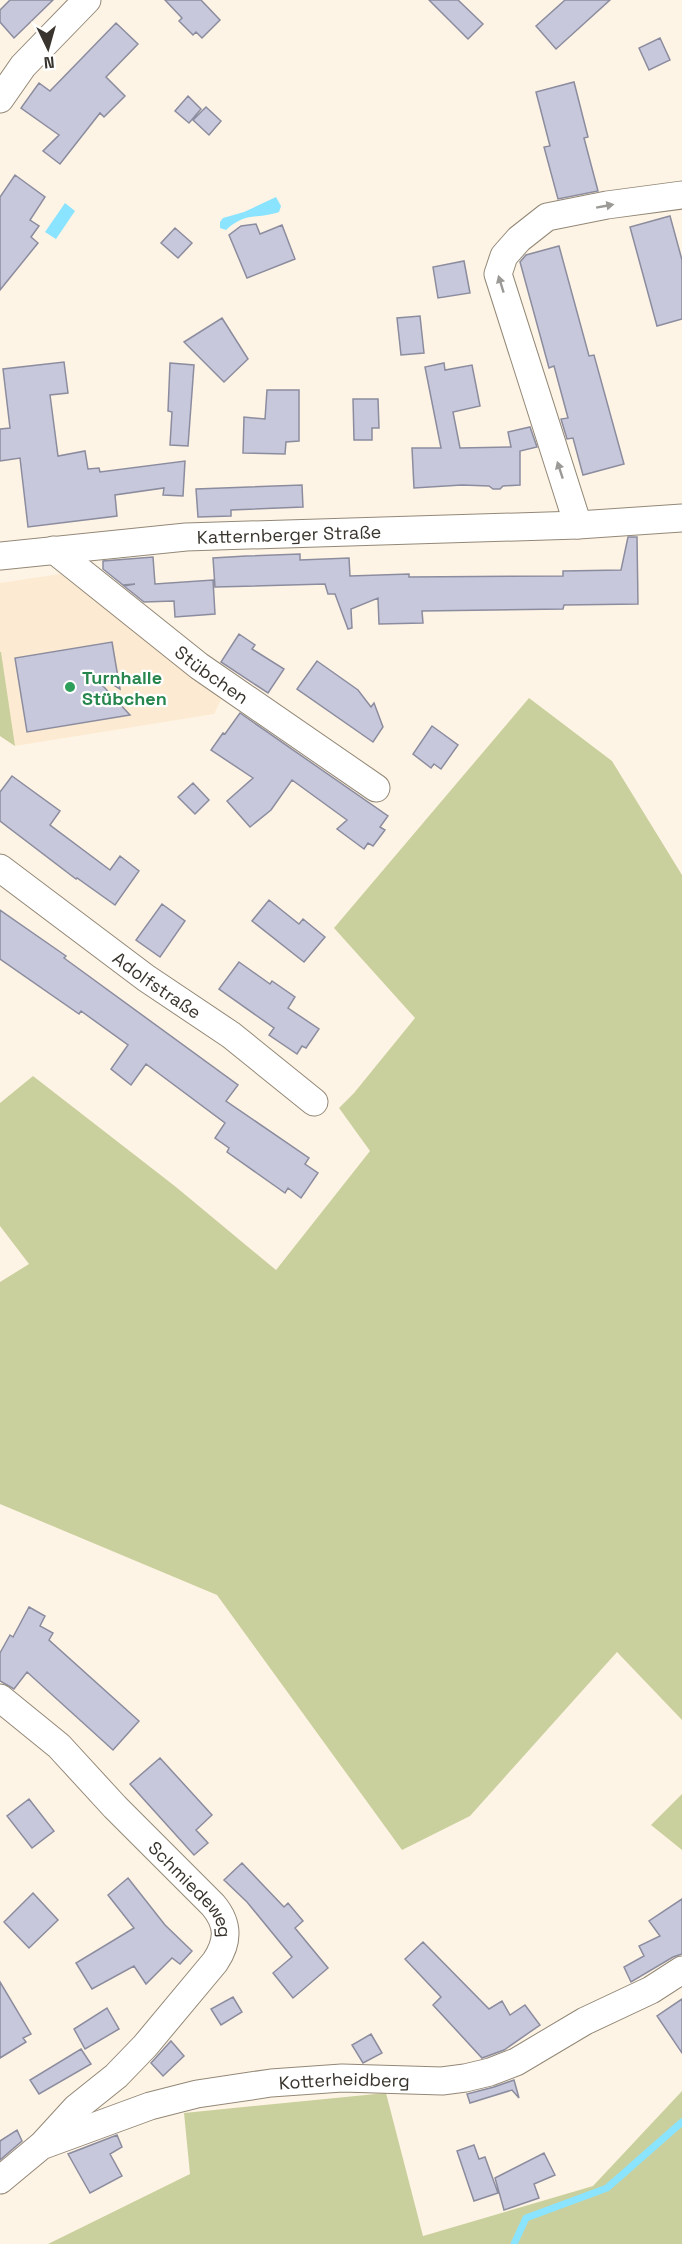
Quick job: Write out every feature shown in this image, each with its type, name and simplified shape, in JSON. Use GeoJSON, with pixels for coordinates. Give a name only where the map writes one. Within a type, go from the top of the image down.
{"type":"FeatureCollection","features":[{"type":"Feature","properties":{"kind":"street"},"geometry":{"type":"LineString","coordinates":[[0,99],[23,66],[87,0]]}},
{"type":"Feature","properties":{"kind":"street"},"geometry":{"type":"LineString","coordinates":[[578,525],[498,274],[504,256],[519,239],[547,217],[607,205],[682,195]]}},
{"type":"Feature","properties":{"kind":"street","name":"Katternberger Straße"},"geometry":{"type":"LineString","coordinates":[[0,556],[186,537],[578,525],[682,518]]}},
{"type":"Feature","properties":{"kind":"street","name":"Stübchen"},"geometry":{"type":"LineString","coordinates":[[54,550],[199,666],[376,788]]}},
{"type":"Feature","properties":{"kind":"street","name":"Adolfstraße"},"geometry":{"type":"LineString","coordinates":[[0,868],[146,978],[231,1035],[315,1102]]}},
{"type":"Feature","properties":{"kind":"street","name":"Schmiedeweg"},"geometry":{"type":"LineString","coordinates":[[0,1698],[59,1746],[115,1807],[213,1905],[224,1921],[227,1933],[222,1952],[215,1962],[145,2046],[116,2076],[76,2108],[41,2146]]}},
{"type":"Feature","properties":{"kind":"street","name":"Kotterheidberg"},"geometry":{"type":"LineString","coordinates":[[0,2180],[41,2146],[150,2106],[197,2094],[271,2083],[342,2078],[442,2081],[465,2079],[490,2072],[516,2062],[585,2021],[651,1990],[682,1970]]}},
{"type":"Feature","properties":{"kind":"shaded area"},"geometry":{"type":"Polygon","coordinates":[[[60,574],[222,698],[214,714],[15,746],[0,736],[0,583],[60,574]]]}},
{"type":"Feature","properties":{"kind":"green space"},"geometry":{"type":"Polygon","coordinates":[[[1,652],[15,746],[0,736],[1,652]]]}},
{"type":"Feature","properties":{"kind":"green space"},"geometry":{"type":"Polygon","coordinates":[[[529,698],[612,761],[682,875],[682,1720],[617,1652],[470,1816],[402,1850],[217,1595],[0,1504],[0,1282],[29,1264],[0,1226],[0,1103],[33,1076],[176,1187],[276,1270],[370,1151],[339,1108],[415,1018],[334,928],[529,698]]]}},
{"type":"Feature","properties":{"kind":"green space"},"geometry":{"type":"Polygon","coordinates":[[[682,1794],[682,1850],[651,1825],[682,1794]]]}},
{"type":"Feature","properties":{"kind":"green space"},"geometry":{"type":"Polygon","coordinates":[[[682,2091],[682,2244],[48,2244],[190,2174],[184,2113],[386,2093],[423,2236],[593,2186],[682,2091]]]}},
{"type":"Feature","properties":{"kind":"water"},"geometry":{"type":"Polygon","coordinates":[[[276,197],[281,206],[279,212],[240,220],[226,230],[220,228],[223,218],[244,212],[276,197]]]}},
{"type":"Feature","properties":{"kind":"water"},"geometry":{"type":"Polygon","coordinates":[[[65,203],[75,211],[56,239],[45,232],[65,203]]]}},
{"type":"Feature","properties":{"kind":"building"},"geometry":{"type":"Polygon","coordinates":[[[10,0],[53,0],[14,38],[0,22],[0,10],[10,0]]]}},
{"type":"Feature","properties":{"kind":"building"},"geometry":{"type":"Polygon","coordinates":[[[165,0],[201,0],[220,20],[202,38],[196,32],[193,35],[179,21],[182,18],[165,0]]]}},
{"type":"Feature","properties":{"kind":"building"},"geometry":{"type":"Polygon","coordinates":[[[429,0],[458,0],[483,24],[468,39],[429,0]]]}},
{"type":"Feature","properties":{"kind":"building"},"geometry":{"type":"Polygon","coordinates":[[[565,0],[610,0],[556,49],[536,26],[565,0]]]}},
{"type":"Feature","properties":{"kind":"building"},"geometry":{"type":"Polygon","coordinates":[[[116,23],[138,44],[106,77],[125,96],[104,117],[100,113],[60,164],[43,151],[59,135],[21,108],[39,83],[50,91],[116,23]]]}},
{"type":"Feature","properties":{"kind":"building"},"geometry":{"type":"Polygon","coordinates":[[[660,38],[670,60],[649,70],[639,48],[660,38]]]}},
{"type":"Feature","properties":{"kind":"building"},"geometry":{"type":"Polygon","coordinates":[[[574,82],[588,137],[584,138],[598,191],[558,199],[544,147],[550,146],[536,92],[574,82]]]}},
{"type":"Feature","properties":{"kind":"building"},"geometry":{"type":"Polygon","coordinates":[[[188,96],[201,109],[189,123],[175,111],[188,96]]]}},
{"type":"Feature","properties":{"kind":"building"},"geometry":{"type":"Polygon","coordinates":[[[206,107],[221,121],[209,135],[193,120],[206,107]]]}},
{"type":"Feature","properties":{"kind":"building"},"geometry":{"type":"Polygon","coordinates":[[[15,175],[45,197],[30,220],[39,226],[31,237],[38,243],[0,290],[0,197],[15,175]]]}},
{"type":"Feature","properties":{"kind":"building"},"geometry":{"type":"Polygon","coordinates":[[[670,216],[682,260],[682,319],[657,326],[630,227],[670,216]]]}},
{"type":"Feature","properties":{"kind":"building"},"geometry":{"type":"Polygon","coordinates":[[[256,224],[260,234],[282,225],[295,259],[247,278],[229,235],[241,226],[256,224]]]}},
{"type":"Feature","properties":{"kind":"building"},"geometry":{"type":"Polygon","coordinates":[[[175,228],[192,243],[178,258],[161,243],[175,228]]]}},
{"type":"Feature","properties":{"kind":"building"},"geometry":{"type":"Polygon","coordinates":[[[559,246],[589,356],[594,355],[624,464],[583,475],[573,438],[567,439],[561,419],[568,418],[554,366],[549,368],[520,262],[526,255],[559,246]]]}},
{"type":"Feature","properties":{"kind":"building"},"geometry":{"type":"Polygon","coordinates":[[[464,261],[470,293],[438,298],[433,267],[464,261]]]}},
{"type":"Feature","properties":{"kind":"building"},"geometry":{"type":"Polygon","coordinates":[[[420,316],[424,353],[401,355],[397,318],[420,316]]]}},
{"type":"Feature","properties":{"kind":"building"},"geometry":{"type":"Polygon","coordinates":[[[222,318],[248,359],[224,382],[184,342],[222,318]]]}},
{"type":"Feature","properties":{"kind":"building"},"geometry":{"type":"Polygon","coordinates":[[[64,362],[68,393],[50,395],[58,456],[85,451],[88,469],[99,468],[100,472],[185,461],[183,496],[163,495],[164,488],[115,495],[117,516],[28,527],[20,458],[0,461],[0,429],[10,428],[3,369],[64,362]]]}},
{"type":"Feature","properties":{"kind":"building"},"geometry":{"type":"Polygon","coordinates":[[[170,363],[194,365],[188,446],[170,445],[172,412],[168,411],[170,363]]]}},
{"type":"Feature","properties":{"kind":"building"},"geometry":{"type":"Polygon","coordinates":[[[444,363],[445,370],[472,365],[480,406],[453,412],[460,448],[511,447],[508,432],[530,427],[537,447],[520,451],[520,485],[503,486],[500,489],[493,489],[489,486],[462,485],[414,488],[412,448],[441,448],[425,367],[444,363]]]}},
{"type":"Feature","properties":{"kind":"building"},"geometry":{"type":"Polygon","coordinates":[[[267,390],[299,390],[299,441],[286,442],[285,454],[243,453],[244,417],[265,419],[267,390]]]}},
{"type":"Feature","properties":{"kind":"building"},"geometry":{"type":"Polygon","coordinates":[[[353,399],[378,399],[379,428],[372,428],[372,440],[354,440],[353,399]]]}},
{"type":"Feature","properties":{"kind":"building"},"geometry":{"type":"Polygon","coordinates":[[[302,485],[303,507],[231,510],[231,516],[198,517],[196,489],[302,485]]]}},
{"type":"Feature","properties":{"kind":"building"},"geometry":{"type":"Polygon","coordinates":[[[628,537],[637,537],[638,604],[564,605],[563,609],[422,611],[423,623],[379,624],[378,598],[351,609],[352,628],[348,629],[335,594],[328,594],[325,584],[215,587],[213,558],[246,556],[300,554],[300,560],[349,558],[350,576],[409,574],[409,577],[563,576],[563,571],[621,570],[628,537]]]}},
{"type":"Feature","properties":{"kind":"building"},"geometry":{"type":"Polygon","coordinates":[[[153,557],[155,584],[213,580],[215,614],[175,617],[174,601],[144,602],[124,586],[135,584],[123,585],[103,569],[103,561],[153,557]]]}},
{"type":"Feature","properties":{"kind":"building"},"geometry":{"type":"Polygon","coordinates":[[[239,634],[255,645],[252,649],[284,669],[268,693],[221,662],[239,634]]]}},
{"type":"Feature","properties":{"kind":"building","name":"Turnhalle Stübchen"},"geometry":{"type":"Polygon","coordinates":[[[112,642],[120,689],[107,681],[103,686],[130,715],[27,732],[15,658],[112,642]]]}},
{"type":"Feature","properties":{"kind":"building"},"geometry":{"type":"Polygon","coordinates":[[[317,661],[358,690],[371,707],[374,703],[383,727],[373,742],[297,689],[317,661]]]}},
{"type":"Feature","properties":{"kind":"building"},"geometry":{"type":"Polygon","coordinates":[[[240,713],[388,816],[380,827],[385,830],[373,846],[368,843],[364,849],[337,829],[347,820],[292,780],[271,810],[250,827],[227,801],[253,778],[211,750],[240,713]]]}},
{"type":"Feature","properties":{"kind":"building"},"geometry":{"type":"Polygon","coordinates":[[[432,726],[458,745],[441,769],[434,764],[431,768],[413,754],[432,726]]]}},
{"type":"Feature","properties":{"kind":"building"},"geometry":{"type":"Polygon","coordinates":[[[12,776],[60,811],[50,825],[110,870],[120,856],[139,871],[115,905],[76,879],[0,821],[0,792],[12,776]]]}},
{"type":"Feature","properties":{"kind":"building"},"geometry":{"type":"Polygon","coordinates":[[[193,783],[209,800],[195,814],[178,797],[193,783]]]}},
{"type":"Feature","properties":{"kind":"building"},"geometry":{"type":"Polygon","coordinates":[[[269,900],[299,924],[303,919],[325,937],[304,962],[252,921],[269,900]]]}},
{"type":"Feature","properties":{"kind":"building"},"geometry":{"type":"Polygon","coordinates":[[[162,904],[185,921],[160,957],[136,940],[162,904]]]}},
{"type":"Feature","properties":{"kind":"building"},"geometry":{"type":"Polygon","coordinates":[[[0,910],[66,956],[64,958],[238,1085],[226,1101],[309,1158],[305,1164],[318,1173],[301,1198],[288,1188],[285,1193],[227,1152],[229,1148],[215,1138],[225,1123],[146,1064],[131,1085],[111,1069],[128,1045],[81,1011],[79,1014],[0,959],[0,910]]]}},
{"type":"Feature","properties":{"kind":"building"},"geometry":{"type":"Polygon","coordinates":[[[239,962],[270,984],[272,981],[295,997],[288,1008],[319,1029],[306,1048],[302,1046],[297,1054],[269,1035],[274,1028],[219,989],[239,962]]]}},
{"type":"Feature","properties":{"kind":"building"},"geometry":{"type":"Polygon","coordinates":[[[29,1607],[45,1616],[40,1626],[53,1633],[49,1640],[139,1721],[113,1750],[27,1672],[14,1689],[0,1681],[0,1653],[10,1635],[13,1637],[29,1607]]]}},
{"type":"Feature","properties":{"kind":"building"},"geometry":{"type":"Polygon","coordinates":[[[160,1758],[212,1815],[196,1830],[208,1843],[194,1855],[130,1784],[160,1758]]]}},
{"type":"Feature","properties":{"kind":"building"},"geometry":{"type":"Polygon","coordinates":[[[29,1799],[54,1831],[32,1848],[7,1816],[29,1799]]]}},
{"type":"Feature","properties":{"kind":"building"},"geometry":{"type":"Polygon","coordinates":[[[242,1863],[284,1907],[288,1903],[303,1921],[295,1928],[328,1968],[293,1998],[273,1973],[292,1957],[247,1902],[224,1880],[242,1863]]]}},
{"type":"Feature","properties":{"kind":"building"},"geometry":{"type":"Polygon","coordinates":[[[128,1878],[165,1925],[192,1951],[180,1964],[172,1958],[146,1984],[134,1966],[92,1989],[76,1963],[134,1928],[108,1895],[128,1878]]]}},
{"type":"Feature","properties":{"kind":"building"},"geometry":{"type":"Polygon","coordinates":[[[33,1893],[58,1920],[29,1948],[4,1922],[33,1893]]]}},
{"type":"Feature","properties":{"kind":"building"},"geometry":{"type":"Polygon","coordinates":[[[682,1899],[682,1954],[631,1982],[624,1967],[644,1956],[639,1946],[660,1936],[649,1921],[682,1899]]]}},
{"type":"Feature","properties":{"kind":"building"},"geometry":{"type":"Polygon","coordinates":[[[423,1942],[489,2009],[502,2001],[510,2015],[525,2005],[540,2025],[504,2050],[482,2058],[433,2005],[441,1997],[405,1959],[423,1942]]]}},
{"type":"Feature","properties":{"kind":"building"},"geometry":{"type":"Polygon","coordinates":[[[0,1982],[31,2034],[23,2038],[26,2042],[0,2058],[0,1982]]]}},
{"type":"Feature","properties":{"kind":"building"},"geometry":{"type":"Polygon","coordinates":[[[233,1997],[242,2012],[221,2025],[211,2009],[233,1997]]]}},
{"type":"Feature","properties":{"kind":"building"},"geometry":{"type":"Polygon","coordinates":[[[682,1999],[682,2053],[657,2016],[682,1999]]]}},
{"type":"Feature","properties":{"kind":"building"},"geometry":{"type":"Polygon","coordinates":[[[107,2008],[119,2029],[85,2049],[74,2029],[107,2008]]]}},
{"type":"Feature","properties":{"kind":"building"},"geometry":{"type":"Polygon","coordinates":[[[371,2034],[382,2053],[363,2063],[352,2045],[371,2034]]]}},
{"type":"Feature","properties":{"kind":"building"},"geometry":{"type":"Polygon","coordinates":[[[171,2041],[184,2056],[163,2076],[151,2063],[171,2041]]]}},
{"type":"Feature","properties":{"kind":"building"},"geometry":{"type":"Polygon","coordinates":[[[81,2049],[91,2064],[39,2094],[30,2080],[81,2049]]]}},
{"type":"Feature","properties":{"kind":"building"},"geometry":{"type":"Polygon","coordinates":[[[514,2080],[519,2098],[512,2090],[470,2103],[467,2094],[514,2080]]]}},
{"type":"Feature","properties":{"kind":"building"},"geometry":{"type":"Polygon","coordinates":[[[17,2130],[22,2141],[0,2160],[0,2141],[17,2130]]]}},
{"type":"Feature","properties":{"kind":"building"},"geometry":{"type":"Polygon","coordinates":[[[117,2135],[122,2147],[110,2154],[122,2176],[90,2193],[68,2154],[117,2135]]]}},
{"type":"Feature","properties":{"kind":"building"},"geometry":{"type":"Polygon","coordinates":[[[474,2145],[479,2159],[485,2157],[498,2193],[474,2201],[457,2151],[474,2145]]]}},
{"type":"Feature","properties":{"kind":"building"},"geometry":{"type":"Polygon","coordinates":[[[544,2153],[555,2175],[534,2184],[539,2198],[504,2210],[495,2178],[544,2153]]]}},
{"type":"Feature","properties":{"kind":"waterway"},"geometry":{"type":"LineString","coordinates":[[514,2244],[526,2218],[607,2188],[682,2122]]}},
{"type":"Feature","properties":{"kind":"place","name":"Turnhalle Stübchen"},"geometry":{"type":"Point","coordinates":[70,687]}}]}
